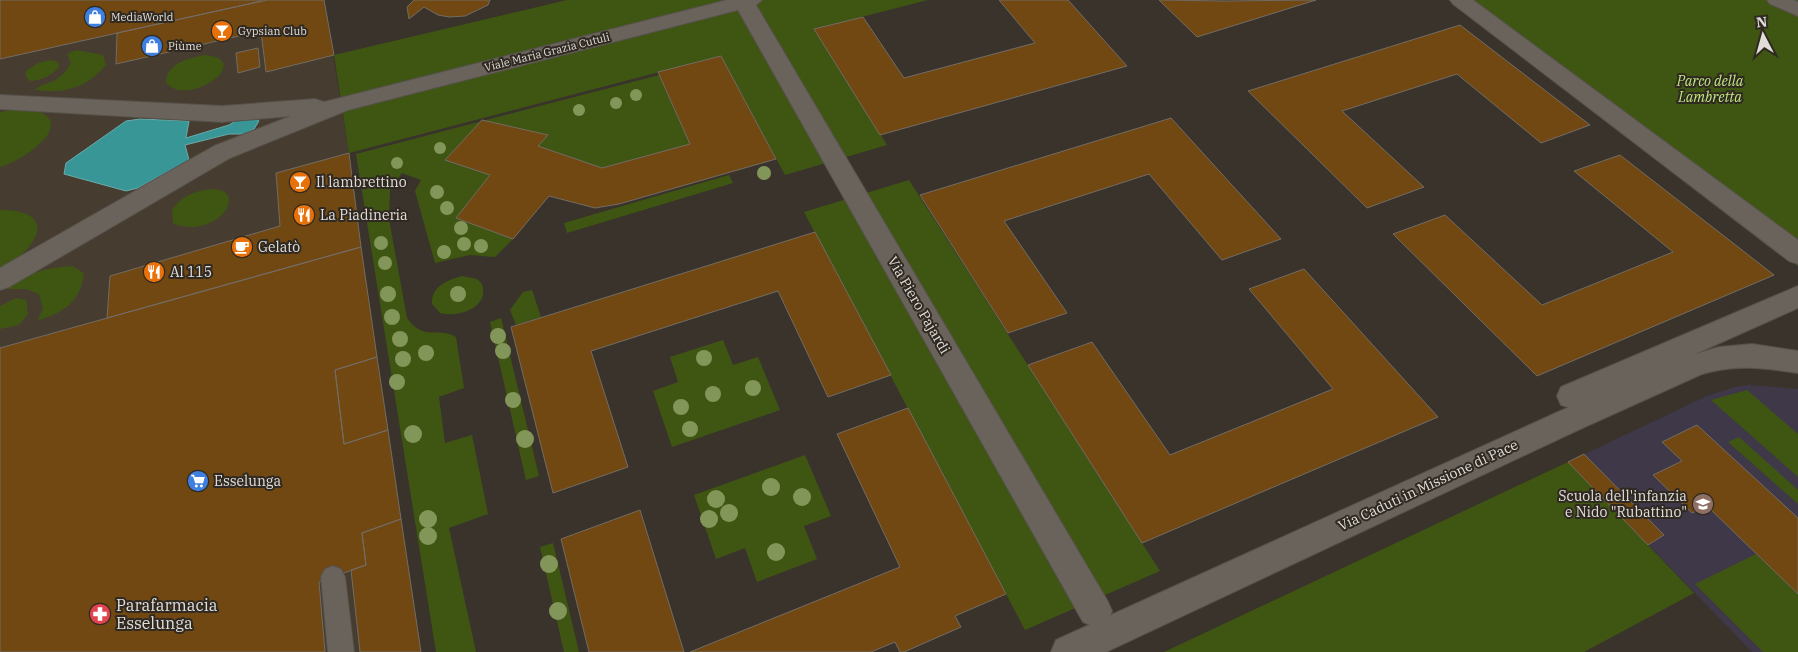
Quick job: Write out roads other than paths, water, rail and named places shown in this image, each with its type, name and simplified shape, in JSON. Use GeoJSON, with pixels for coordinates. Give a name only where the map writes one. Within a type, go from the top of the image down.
{"type":"FeatureCollection","features":[{"type":"Feature","properties":{"kind":"street"},"geometry":{"type":"LineString","coordinates":[[1460,0],[1798,254]]}},
{"type":"Feature","properties":{"kind":"street","name":"Viale Maria Grazia Cutuli"},"geometry":{"type":"LineString","coordinates":[[341,104],[747,1]]}},
{"type":"Feature","properties":{"kind":"street","name":"Via Piero Pajardi"},"geometry":{"type":"LineString","coordinates":[[747,1],[1095,611]]}},
{"type":"Feature","properties":{"kind":"street"},"geometry":{"type":"LineString","coordinates":[[0,102],[222,114],[341,104]]}},
{"type":"Feature","properties":{"kind":"street"},"geometry":{"type":"LineString","coordinates":[[0,280],[222,152],[341,104]]}},
{"type":"Feature","properties":{"kind":"street"},"geometry":{"type":"LineString","coordinates":[[1571,396],[1798,296]]}},
{"type":"Feature","properties":{"kind":"street","name":"Via Caduti in Missione di Pace"},"geometry":{"type":"LineString","coordinates":[[1068,652],[1561,424],[1694,365],[1719,358],[1752,355],[1798,362]]}},
{"type":"Feature","properties":{"kind":"lane"},"geometry":{"type":"LineString","coordinates":[[334,576],[341,652]]}},
{"type":"Feature","properties":{"kind":"water"},"geometry":{"type":"Polygon","coordinates":[[[253,117],[259,121],[254,129],[244,134],[229,134],[185,145],[189,160],[138,188],[126,191],[64,174],[66,163],[126,121],[140,119],[189,121],[186,138],[229,125],[240,118],[253,117]]]}},
{"type":"Feature","properties":{"kind":"place","name":"MediaWorld"},"geometry":{"type":"Point","coordinates":[95,17]}},
{"type":"Feature","properties":{"kind":"place","name":"Gypsian Club"},"geometry":{"type":"Point","coordinates":[222,31]}},
{"type":"Feature","properties":{"kind":"place","name":"Piùme"},"geometry":{"type":"Point","coordinates":[152,46]}},
{"type":"Feature","properties":{"kind":"place","name":"Il lambrettino"},"geometry":{"type":"Point","coordinates":[300,182]}},
{"type":"Feature","properties":{"kind":"place","name":"La Piadineria"},"geometry":{"type":"Point","coordinates":[304,215]}},
{"type":"Feature","properties":{"kind":"place","name":"Gelatò"},"geometry":{"type":"Point","coordinates":[242,247]}},
{"type":"Feature","properties":{"kind":"place","name":"Al 115"},"geometry":{"type":"Point","coordinates":[154,272]}},
{"type":"Feature","properties":{"kind":"place","name":"Esselunga"},"geometry":{"type":"Point","coordinates":[198,481]}},
{"type":"Feature","properties":{"kind":"place","name":"Scuola dell'infanzia e Nido \"Rubattino\""},"geometry":{"type":"Point","coordinates":[1703,504]}},
{"type":"Feature","properties":{"kind":"place","name":"Parafarmacia Esselunga"},"geometry":{"type":"Point","coordinates":[100,614]}},
{"type":"Feature","properties":{"kind":"park label","name":"Parco della Lambretta"},"geometry":{"type":"Point","coordinates":[1710,89]}}]}
